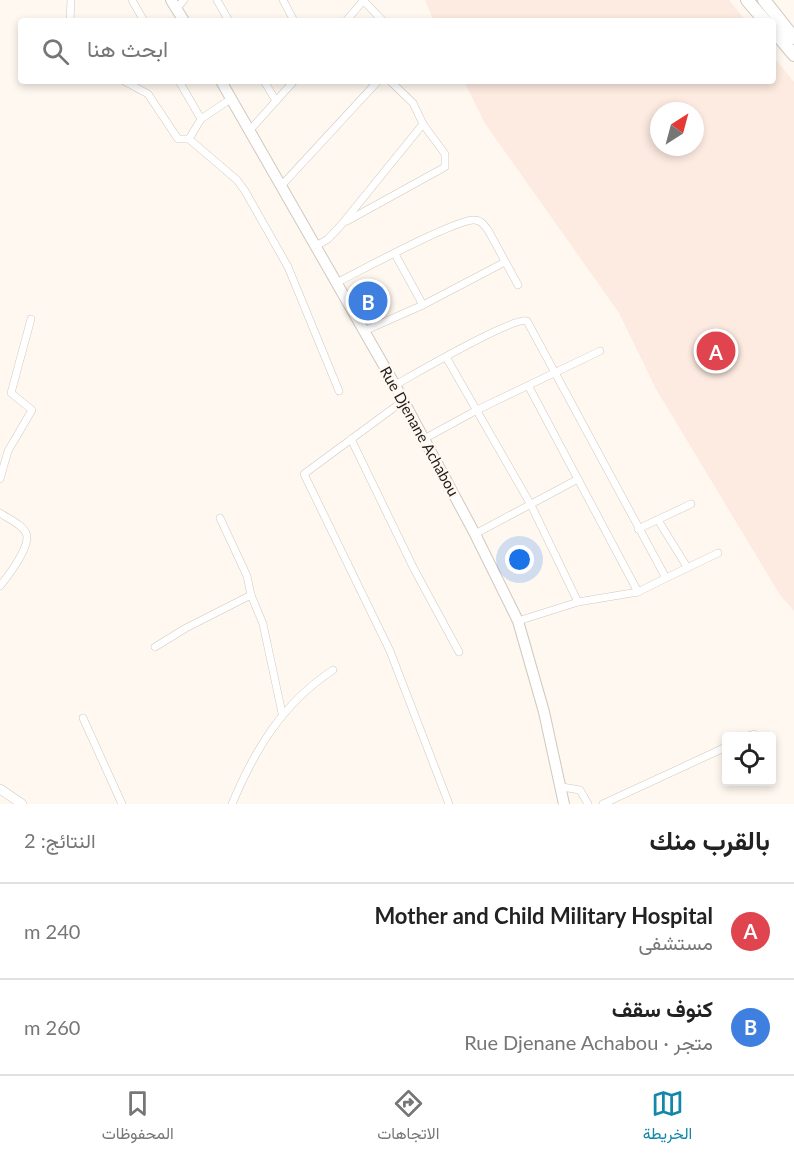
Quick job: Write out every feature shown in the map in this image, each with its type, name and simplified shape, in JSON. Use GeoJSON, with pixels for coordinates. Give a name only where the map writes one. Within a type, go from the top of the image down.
{"type":"FeatureCollection","features":[{"type":"Feature","properties":{"kind":"highway"},"geometry":{"type":"LineString","coordinates":[[747,0],[762,18]]}},
{"type":"Feature","properties":{"kind":"highway"},"geometry":{"type":"LineString","coordinates":[[764,0],[775,18]]}},
{"type":"Feature","properties":{"kind":"highway"},"geometry":{"type":"LineString","coordinates":[[776,20],[792,47]]}},
{"type":"Feature","properties":{"kind":"highway"},"geometry":{"type":"LineString","coordinates":[[776,33],[792,47]]}},
{"type":"Feature","properties":{"kind":"main road"},"geometry":{"type":"LineString","coordinates":[[177,3],[183,18]]}},
{"type":"Feature","properties":{"kind":"main road","name":"Rue Djenane Achabou"},"geometry":{"type":"LineString","coordinates":[[223,84],[338,282],[475,534],[518,621],[562,787],[564,804]]}},
{"type":"Feature","properties":{"kind":"street"},"geometry":{"type":"LineString","coordinates":[[70,0],[70,18]]}},
{"type":"Feature","properties":{"kind":"street"},"geometry":{"type":"LineString","coordinates":[[132,0],[142,18]]}},
{"type":"Feature","properties":{"kind":"street"},"geometry":{"type":"LineString","coordinates":[[217,0],[227,18]]}},
{"type":"Feature","properties":{"kind":"street"},"geometry":{"type":"LineString","coordinates":[[283,0],[292,18]]}},
{"type":"Feature","properties":{"kind":"street"},"geometry":{"type":"LineString","coordinates":[[348,18],[363,0],[380,18]]}},
{"type":"Feature","properties":{"kind":"street"},"geometry":{"type":"LineString","coordinates":[[792,47],[794,65]]}},
{"type":"Feature","properties":{"kind":"street"},"geometry":{"type":"LineString","coordinates":[[129,84],[148,94],[178,139],[189,139],[237,180],[245,191],[288,267],[339,391]]}},
{"type":"Feature","properties":{"kind":"street"},"geometry":{"type":"LineString","coordinates":[[181,84],[201,119]]}},
{"type":"Feature","properties":{"kind":"street"},"geometry":{"type":"LineString","coordinates":[[266,84],[276,101]]}},
{"type":"Feature","properties":{"kind":"street"},"geometry":{"type":"LineString","coordinates":[[250,130],[291,84]]}},
{"type":"Feature","properties":{"kind":"street"},"geometry":{"type":"LineString","coordinates":[[281,186],[375,84]]}},
{"type":"Feature","properties":{"kind":"street"},"geometry":{"type":"LineString","coordinates":[[342,224],[445,167],[444,154],[423,124],[413,103],[393,84]]}},
{"type":"Feature","properties":{"kind":"street"},"geometry":{"type":"LineString","coordinates":[[189,139],[201,119],[232,98]]}},
{"type":"Feature","properties":{"kind":"street"},"geometry":{"type":"LineString","coordinates":[[316,246],[328,239],[342,224],[423,124]]}},
{"type":"Feature","properties":{"kind":"street"},"geometry":{"type":"LineString","coordinates":[[338,282],[450,227],[475,220],[483,223],[488,230],[518,285]]}},
{"type":"Feature","properties":{"kind":"street"},"geometry":{"type":"LineString","coordinates":[[395,254],[423,305]]}},
{"type":"Feature","properties":{"kind":"street"},"geometry":{"type":"LineString","coordinates":[[364,331],[423,305],[505,261]]}},
{"type":"Feature","properties":{"kind":"street"},"geometry":{"type":"LineString","coordinates":[[0,479],[8,451],[32,410],[11,393],[31,319]]}},
{"type":"Feature","properties":{"kind":"street"},"geometry":{"type":"LineString","coordinates":[[394,385],[523,319],[529,324],[557,372],[638,529],[666,578]]}},
{"type":"Feature","properties":{"kind":"street"},"geometry":{"type":"LineString","coordinates":[[424,439],[477,410],[600,351]]}},
{"type":"Feature","properties":{"kind":"street"},"geometry":{"type":"LineString","coordinates":[[446,357],[531,505],[578,602]]}},
{"type":"Feature","properties":{"kind":"street"},"geometry":{"type":"LineString","coordinates":[[529,387],[638,592]]}},
{"type":"Feature","properties":{"kind":"street"},"geometry":{"type":"LineString","coordinates":[[403,401],[304,474],[390,651],[448,804]]}},
{"type":"Feature","properties":{"kind":"street"},"geometry":{"type":"LineString","coordinates":[[351,439],[459,652]]}},
{"type":"Feature","properties":{"kind":"street"},"geometry":{"type":"LineString","coordinates":[[475,534],[578,479]]}},
{"type":"Feature","properties":{"kind":"street"},"geometry":{"type":"LineString","coordinates":[[638,529],[691,504]]}},
{"type":"Feature","properties":{"kind":"street"},"geometry":{"type":"LineString","coordinates":[[0,513],[25,530],[27,536],[26,545],[0,586]]}},
{"type":"Feature","properties":{"kind":"street"},"geometry":{"type":"LineString","coordinates":[[220,518],[247,576],[250,595],[263,624],[282,713]]}},
{"type":"Feature","properties":{"kind":"street"},"geometry":{"type":"LineString","coordinates":[[658,520],[687,567]]}},
{"type":"Feature","properties":{"kind":"street"},"geometry":{"type":"LineString","coordinates":[[518,621],[578,602],[638,592],[718,553]]}},
{"type":"Feature","properties":{"kind":"street"},"geometry":{"type":"LineString","coordinates":[[155,647],[250,595]]}},
{"type":"Feature","properties":{"kind":"street"},"geometry":{"type":"LineString","coordinates":[[232,804],[263,739],[282,713],[333,670]]}},
{"type":"Feature","properties":{"kind":"street"},"geometry":{"type":"LineString","coordinates":[[83,718],[122,804]]}},
{"type":"Feature","properties":{"kind":"street"},"geometry":{"type":"LineString","coordinates":[[603,804],[722,749]]}},
{"type":"Feature","properties":{"kind":"street"},"geometry":{"type":"LineString","coordinates":[[562,787],[580,790],[588,804]]}},
{"type":"Feature","properties":{"kind":"street"},"geometry":{"type":"LineString","coordinates":[[0,789],[22,804]]}},
{"type":"Feature","properties":{"kind":"shaded area"},"geometry":{"type":"Polygon","coordinates":[[[425,0],[729,0],[744,18],[433,18],[425,0]]]}},
{"type":"Feature","properties":{"kind":"shaded area"},"geometry":{"type":"Polygon","coordinates":[[[776,60],[794,82],[794,611],[780,595],[656,389],[619,313],[484,122],[465,84],[776,84],[776,60]]]}},
{"type":"Feature","properties":{"kind":"place","name":"كنوف سقف"},"geometry":{"type":"Point","coordinates":[368,301]}},
{"type":"Feature","properties":{"kind":"place","name":"Mother and Child Military Hospital"},"geometry":{"type":"Point","coordinates":[716,351]}}]}
